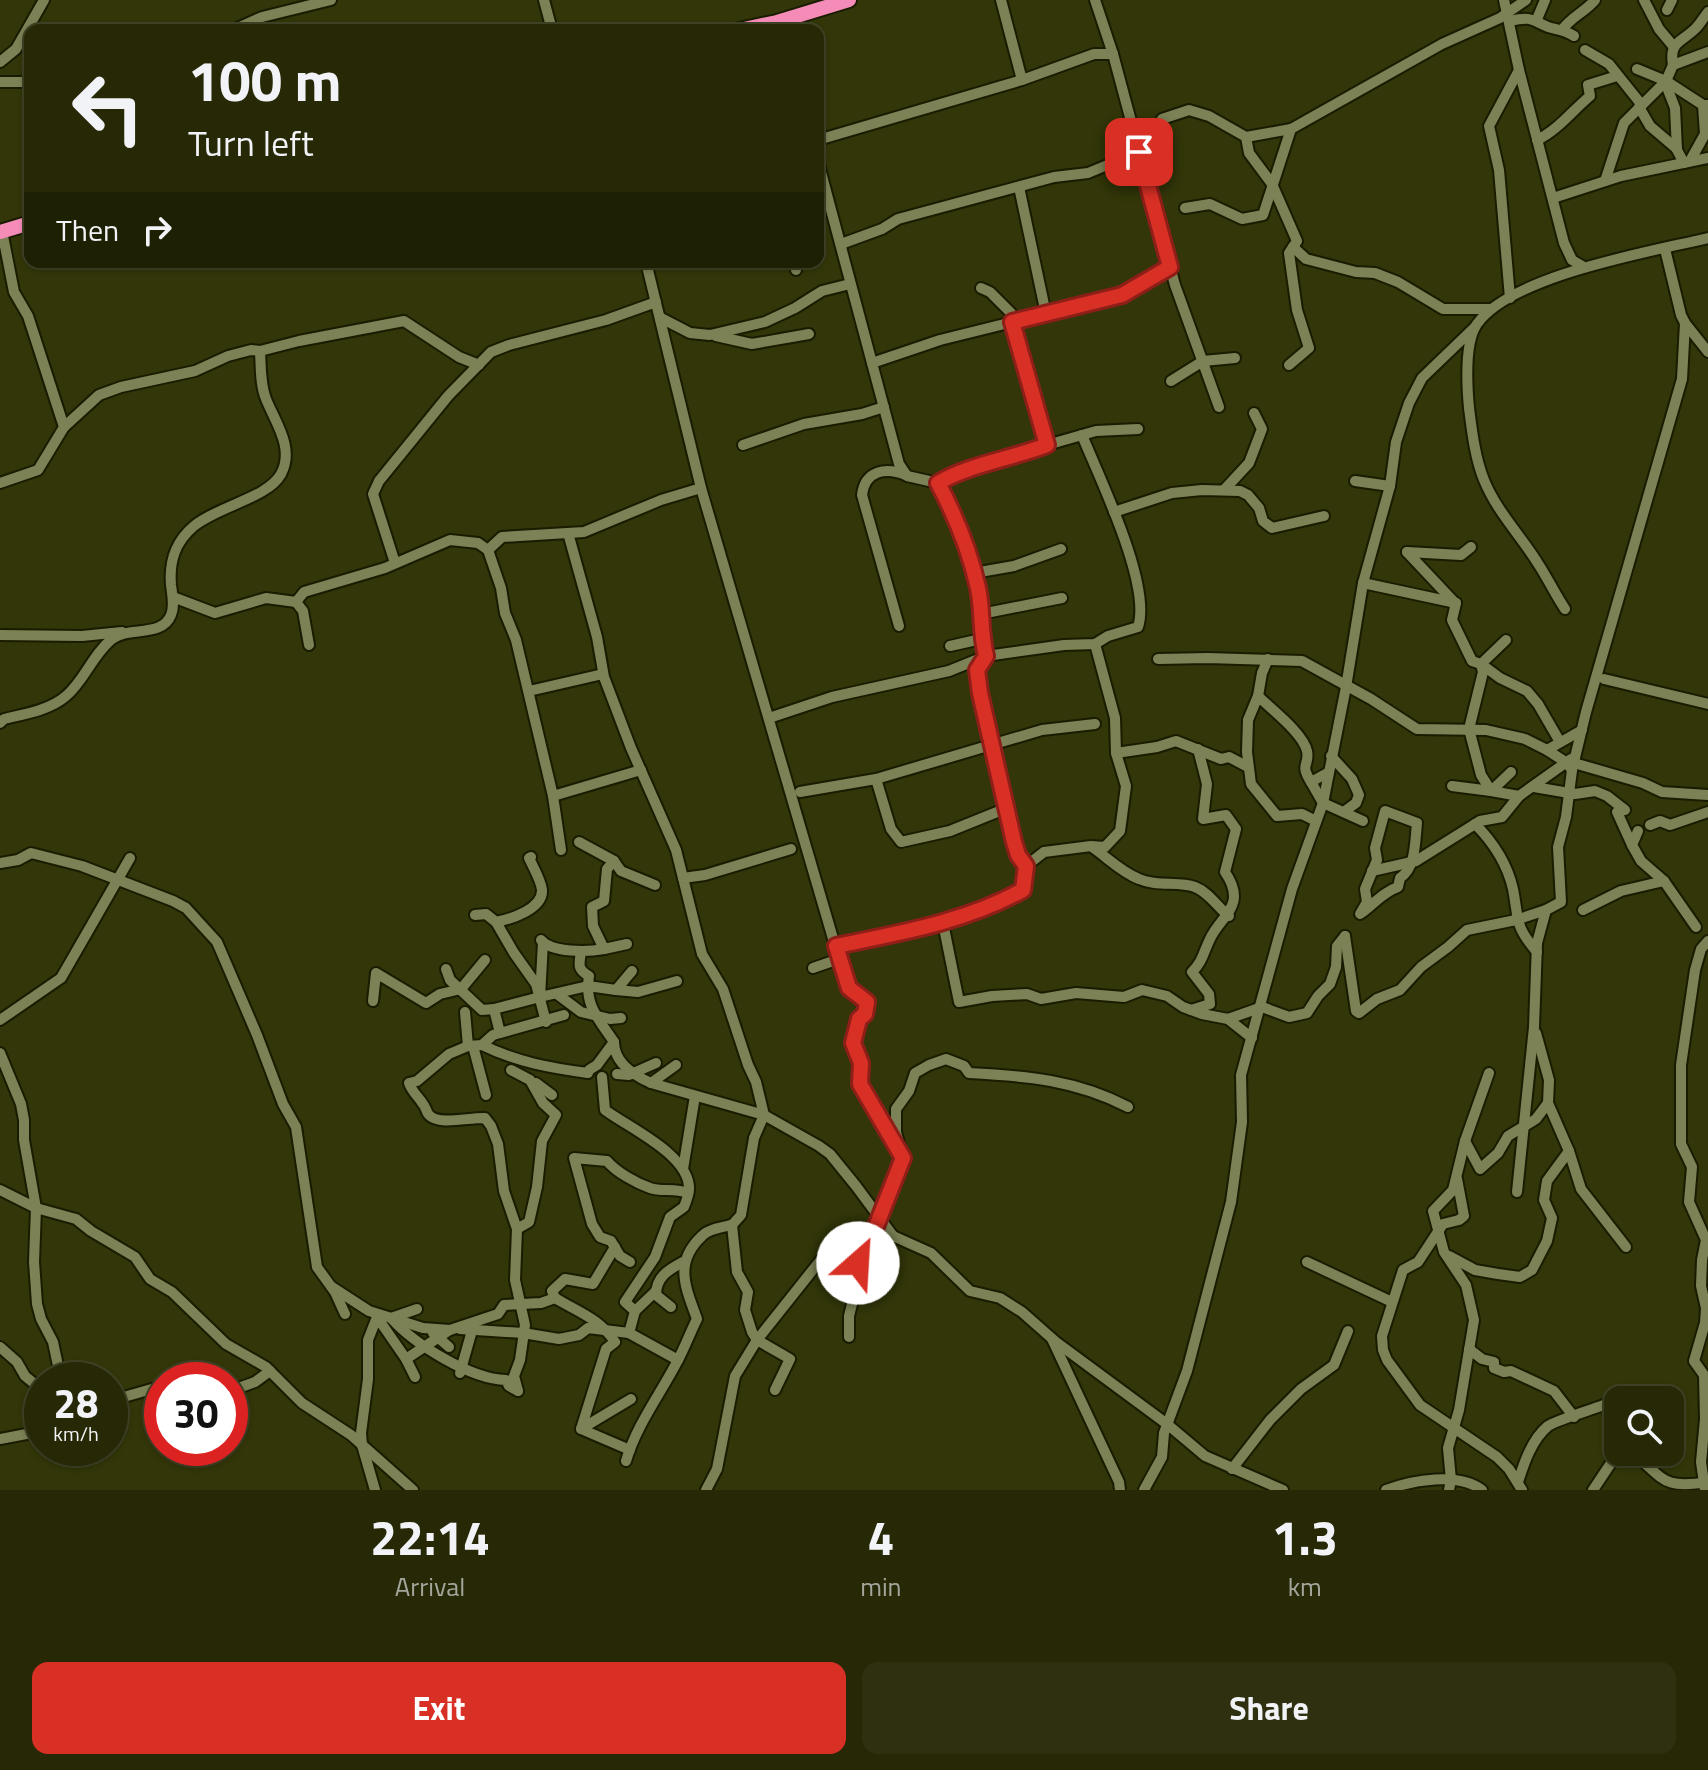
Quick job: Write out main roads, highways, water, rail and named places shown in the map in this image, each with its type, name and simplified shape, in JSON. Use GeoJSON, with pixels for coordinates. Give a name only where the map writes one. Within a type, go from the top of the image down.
{"type":"FeatureCollection","features":[{"type":"Feature","properties":{"kind":"highway"},"geometry":{"type":"LineString","coordinates":[[781,24],[813,5],[849,0]]}},
{"type":"Feature","properties":{"kind":"highway"},"geometry":{"type":"LineString","coordinates":[[1,231],[24,225]]}}]}
